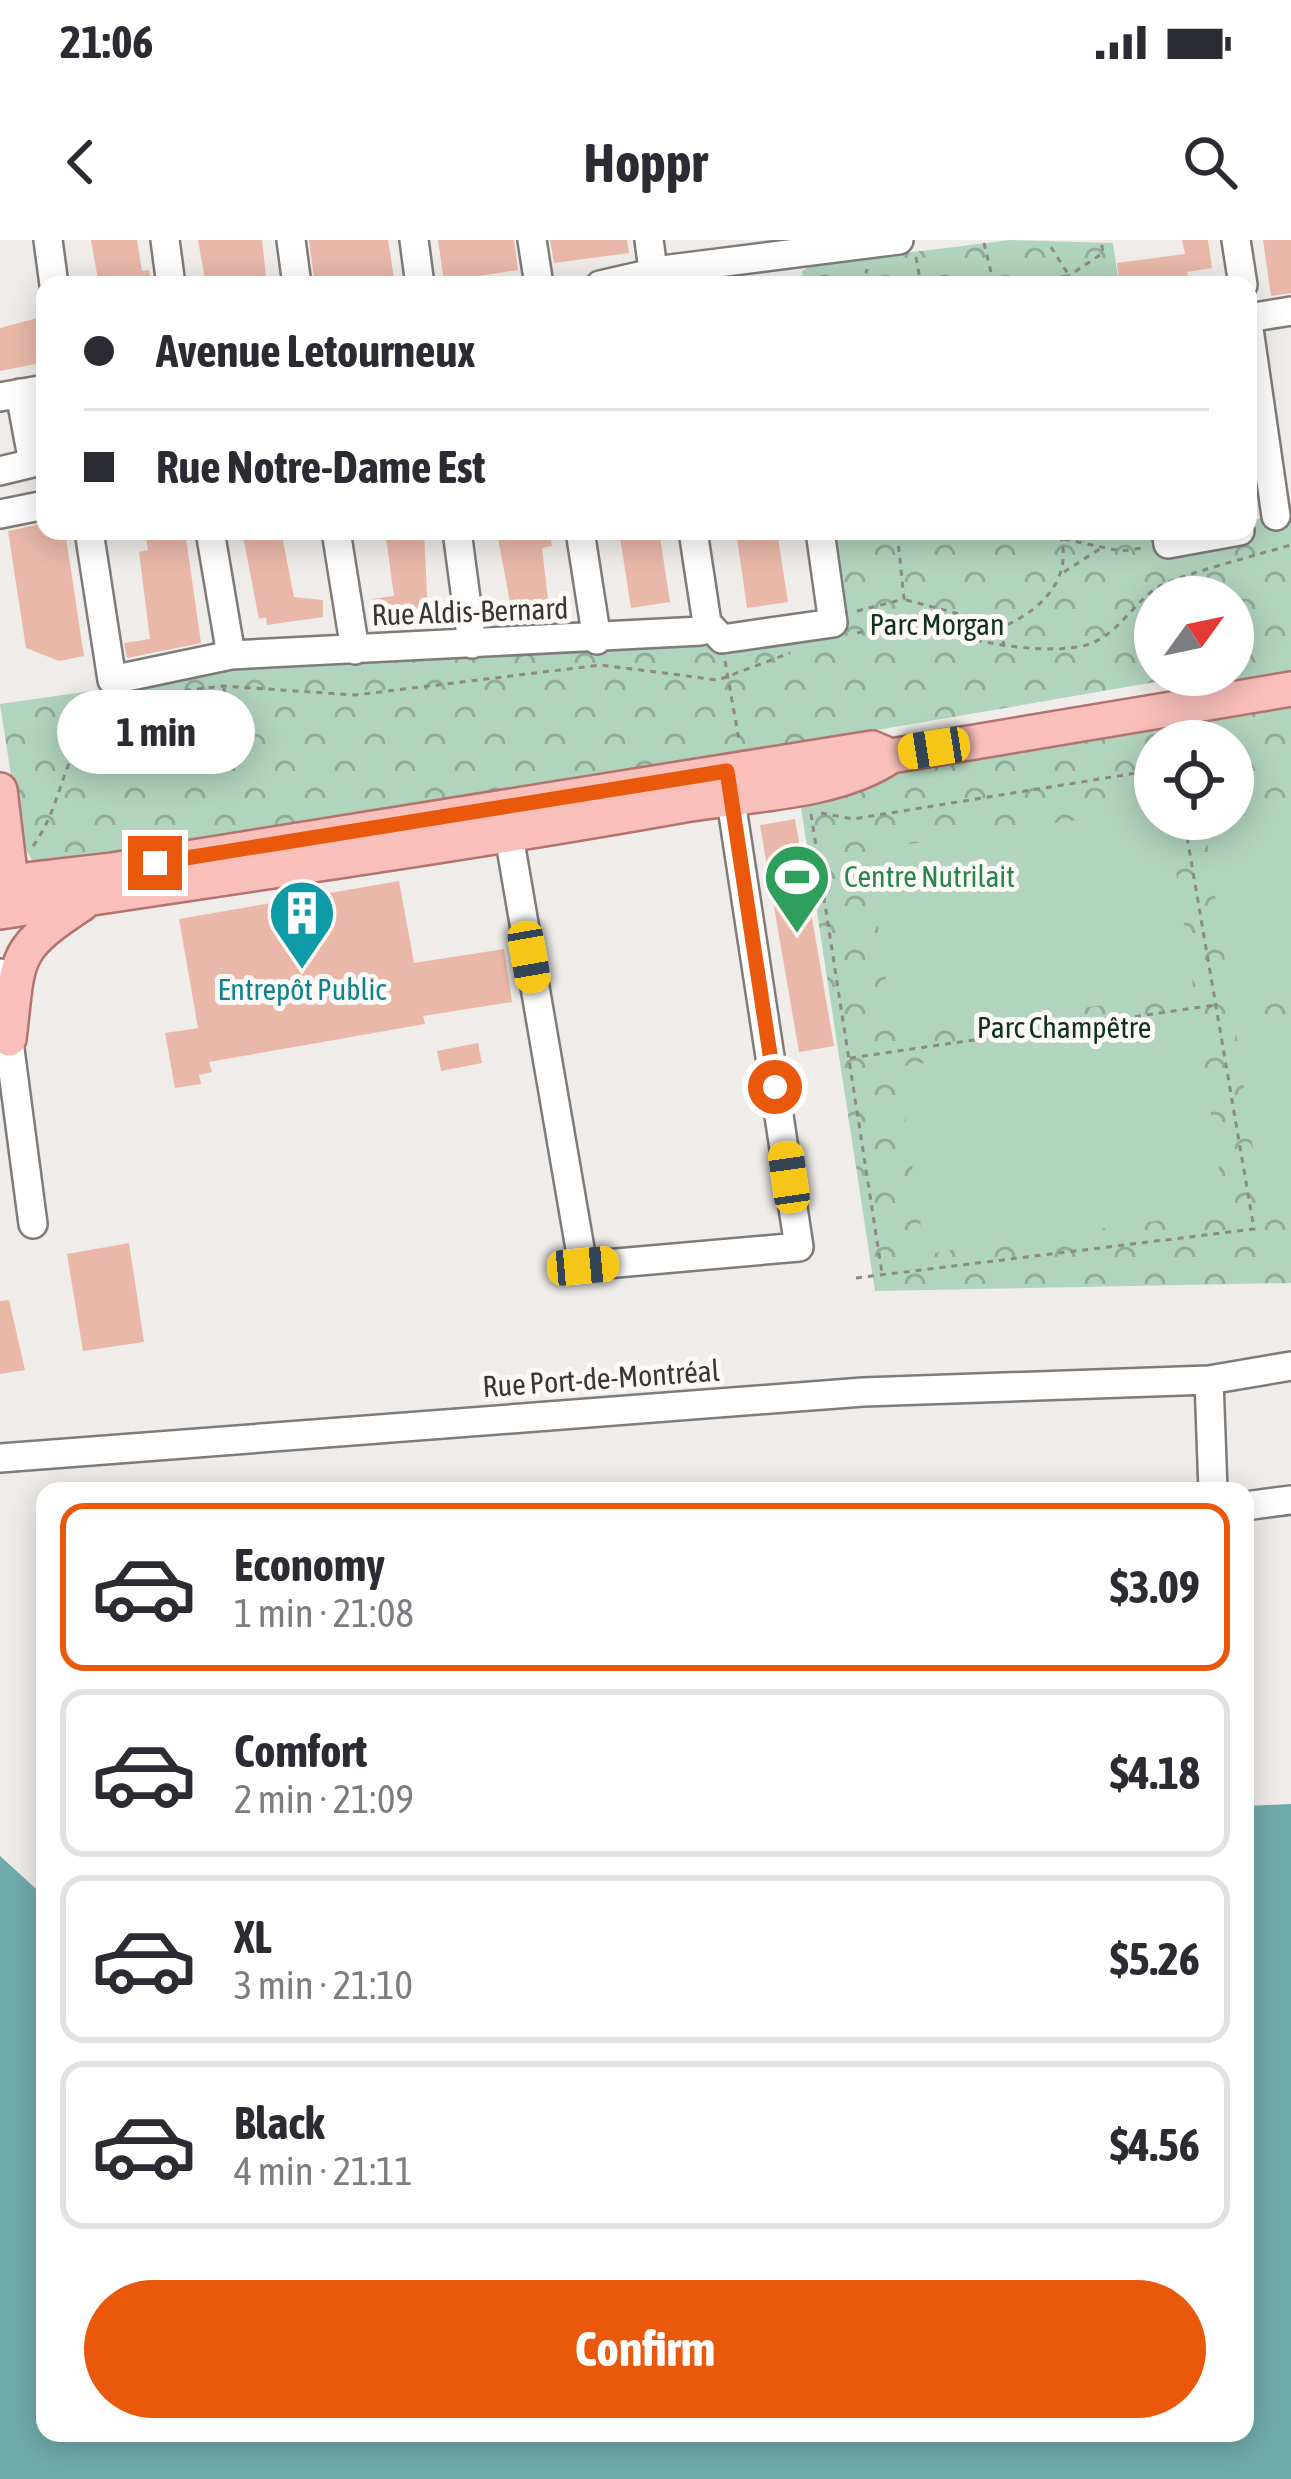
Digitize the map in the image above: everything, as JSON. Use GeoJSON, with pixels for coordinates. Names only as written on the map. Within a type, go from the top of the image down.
{"type":"FeatureCollection","features":[{"type":"Feature","properties":{"kind":"main road"},"geometry":{"type":"LineString","coordinates":[[7,886],[872,748],[891,755],[1291,689]]}},
{"type":"Feature","properties":{"kind":"main road"},"geometry":{"type":"LineString","coordinates":[[7,886],[91,898],[509,836],[732,772]]}},
{"type":"Feature","properties":{"kind":"main road"},"geometry":{"type":"LineString","coordinates":[[0,790],[7,886]]}},
{"type":"Feature","properties":{"kind":"main road"},"geometry":{"type":"LineString","coordinates":[[9,1039],[20,957],[26,944],[91,898]]}},
{"type":"Feature","properties":{"kind":"street"},"geometry":{"type":"LineString","coordinates":[[48,240],[53,276]]}},
{"type":"Feature","properties":{"kind":"street"},"geometry":{"type":"LineString","coordinates":[[165,240],[170,276]]}},
{"type":"Feature","properties":{"kind":"street"},"geometry":{"type":"LineString","coordinates":[[291,240],[296,276]]}},
{"type":"Feature","properties":{"kind":"street"},"geometry":{"type":"LineString","coordinates":[[413,240],[419,276]]}},
{"type":"Feature","properties":{"kind":"street"},"geometry":{"type":"LineString","coordinates":[[532,240],[537,276]]}},
{"type":"Feature","properties":{"kind":"street"},"geometry":{"type":"LineString","coordinates":[[649,240],[654,276]]}},
{"type":"Feature","properties":{"kind":"street"},"geometry":{"type":"LineString","coordinates":[[1236,240],[1242,276]]}},
{"type":"Feature","properties":{"kind":"street"},"geometry":{"type":"LineString","coordinates":[[690,276],[907,245]]}},
{"type":"Feature","properties":{"kind":"street"},"geometry":{"type":"LineString","coordinates":[[1257,318],[1291,311]]}},
{"type":"Feature","properties":{"kind":"street"},"geometry":{"type":"LineString","coordinates":[[1257,370],[1283,515]]}},
{"type":"Feature","properties":{"kind":"street"},"geometry":{"type":"LineString","coordinates":[[0,470],[34,464],[19,436],[22,393]]}},
{"type":"Feature","properties":{"kind":"street"},"geometry":{"type":"LineString","coordinates":[[0,452],[19,436]]}},
{"type":"Feature","properties":{"kind":"street"},"geometry":{"type":"LineString","coordinates":[[0,514],[36,507]]}},
{"type":"Feature","properties":{"kind":"street","name":"Rue Aldis-Bernard"},"geometry":{"type":"LineString","coordinates":[[90,540],[112,680],[231,655],[714,635]]}},
{"type":"Feature","properties":{"kind":"street"},"geometry":{"type":"LineString","coordinates":[[212,540],[231,655]]}},
{"type":"Feature","properties":{"kind":"street"},"geometry":{"type":"LineString","coordinates":[[337,540],[355,650]]}},
{"type":"Feature","properties":{"kind":"street"},"geometry":{"type":"LineString","coordinates":[[458,540],[472,644]]}},
{"type":"Feature","properties":{"kind":"street"},"geometry":{"type":"LineString","coordinates":[[581,540],[597,640]]}},
{"type":"Feature","properties":{"kind":"street"},"geometry":{"type":"LineString","coordinates":[[695,540],[714,635],[722,639],[837,618],[821,540]]}},
{"type":"Feature","properties":{"kind":"street"},"geometry":{"type":"LineString","coordinates":[[509,836],[583,1266],[799,1247],[732,772]]}},
{"type":"Feature","properties":{"kind":"street"},"geometry":{"type":"LineString","coordinates":[[0,973],[33,1224]]}},
{"type":"Feature","properties":{"kind":"street","name":"Rue Port-de-Montréal"},"geometry":{"type":"LineString","coordinates":[[0,1458],[863,1392],[1209,1380],[1291,1366]]}},
{"type":"Feature","properties":{"kind":"street"},"geometry":{"type":"LineString","coordinates":[[1209,1380],[1213,1482]]}},
{"type":"Feature","properties":{"kind":"street"},"geometry":{"type":"LineString","coordinates":[[1254,1505],[1291,1500]]}},
{"type":"Feature","properties":{"kind":"path"},"geometry":{"type":"LineString","coordinates":[[1051,248],[1069,276],[1103,254],[1101,241]]}},
{"type":"Feature","properties":{"kind":"path"},"geometry":{"type":"LineString","coordinates":[[985,243],[992,276]]}},
{"type":"Feature","properties":{"kind":"path"},"geometry":{"type":"LineString","coordinates":[[907,245],[918,276]]}},
{"type":"Feature","properties":{"kind":"path"},"geometry":{"type":"LineString","coordinates":[[865,276],[867,269]]}},
{"type":"Feature","properties":{"kind":"path"},"geometry":{"type":"LineString","coordinates":[[899,540],[904,599]]}},
{"type":"Feature","properties":{"kind":"path"},"geometry":{"type":"LineString","coordinates":[[1062,540],[1062,573]]}},
{"type":"Feature","properties":{"kind":"path"},"geometry":{"type":"LineString","coordinates":[[1067,540],[1120,551],[1156,540]]}},
{"type":"Feature","properties":{"kind":"path"},"geometry":{"type":"LineString","coordinates":[[837,618],[904,599],[1005,626],[1044,601],[1062,573],[1104,547]]}},
{"type":"Feature","properties":{"kind":"path"},"geometry":{"type":"LineString","coordinates":[[1003,649],[1005,626]]}},
{"type":"Feature","properties":{"kind":"path"},"geometry":{"type":"LineString","coordinates":[[714,635],[731,679],[732,772]]}},
{"type":"Feature","properties":{"kind":"path"},"geometry":{"type":"LineString","coordinates":[[168,693],[224,686],[228,746]]}},
{"type":"Feature","properties":{"kind":"path"},"geometry":{"type":"LineString","coordinates":[[7,886],[57,808],[73,745],[89,725],[131,701]]}},
{"type":"Feature","properties":{"kind":"path"},"geometry":{"type":"LineString","coordinates":[[882,1275],[809,805],[826,817],[853,819],[1134,773]]}},
{"type":"Feature","properties":{"kind":"path"},"geometry":{"type":"LineString","coordinates":[[856,1278],[1254,1229],[1188,840]]}},
{"type":"Feature","properties":{"kind":"path"},"geometry":{"type":"LineString","coordinates":[[849,1058],[1215,1005]]}},
{"type":"Feature","properties":{"kind":"green space"},"geometry":{"type":"Polygon","coordinates":[[[1011,240],[1113,243],[1118,276],[803,276],[802,271],[815,264],[1011,240]]]}},
{"type":"Feature","properties":{"kind":"green space","name":"Parc Morgan"},"geometry":{"type":"Polygon","coordinates":[[[1291,515],[1291,689],[1254,695],[1254,576],[1134,576],[1134,686],[469,800],[50,863],[32,860],[21,840],[0,704],[244,669],[830,632],[829,540],[1257,540],[1257,519],[1291,515]]]}},
{"type":"Feature","properties":{"kind":"green space","name":"Parc Champêtre"},"geometry":{"type":"Polygon","coordinates":[[[1291,695],[1291,1283],[875,1291],[796,775],[1134,720],[1134,840],[1254,840],[1254,720],[1136,720],[1291,695]]]}},
{"type":"Feature","properties":{"kind":"green space"},"geometry":{"type":"Polygon","coordinates":[[[1182,696],[1249,696],[1184,707],[1182,696]]]}},
{"type":"Feature","properties":{"kind":"green space"},"geometry":{"type":"Polygon","coordinates":[[[1291,808],[1291,1001],[1232,1009],[1207,840],[1254,840],[1254,814],[1291,808]]]}},
{"type":"Feature","properties":{"kind":"green space"},"geometry":{"type":"Polygon","coordinates":[[[1134,812],[1134,840],[1171,840],[1194,992],[894,1035],[867,850],[1134,812]]]}},
{"type":"Feature","properties":{"kind":"green space"},"geometry":{"type":"Polygon","coordinates":[[[1291,1015],[1291,1206],[1262,1210],[1235,1024],[1291,1015]]]}},
{"type":"Feature","properties":{"kind":"green space"},"geometry":{"type":"Polygon","coordinates":[[[1198,1024],[1225,1211],[925,1254],[898,1067],[1198,1024]]]}},
{"type":"Feature","properties":{"kind":"water"},"geometry":{"type":"Polygon","coordinates":[[[1291,1804],[1291,2479],[0,2479],[0,1856],[36,1889],[36,2442],[1254,2442],[1254,1806],[1291,1804]]]}},
{"type":"Feature","properties":{"kind":"building"},"geometry":{"type":"Polygon","coordinates":[[[91,240],[137,240],[142,271],[149,270],[150,276],[97,276],[91,240]]]}},
{"type":"Feature","properties":{"kind":"building"},"geometry":{"type":"Polygon","coordinates":[[[198,240],[262,240],[266,276],[204,276],[198,240]]]}},
{"type":"Feature","properties":{"kind":"building"},"geometry":{"type":"Polygon","coordinates":[[[309,240],[388,240],[394,276],[314,276],[309,240]]]}},
{"type":"Feature","properties":{"kind":"building"},"geometry":{"type":"Polygon","coordinates":[[[438,240],[514,240],[518,270],[443,276],[438,240]]]}},
{"type":"Feature","properties":{"kind":"building"},"geometry":{"type":"Polygon","coordinates":[[[550,240],[627,240],[629,253],[554,263],[550,240]]]}},
{"type":"Feature","properties":{"kind":"building"},"geometry":{"type":"Polygon","coordinates":[[[1182,240],[1208,240],[1212,268],[1187,272],[1188,276],[1119,276],[1117,263],[1185,254],[1182,240]]]}},
{"type":"Feature","properties":{"kind":"building"},"geometry":{"type":"Polygon","coordinates":[[[1263,240],[1291,240],[1291,293],[1271,296],[1263,240]]]}},
{"type":"Feature","properties":{"kind":"building"},"geometry":{"type":"Polygon","coordinates":[[[36,318],[36,364],[0,371],[0,328],[36,318]]]}},
{"type":"Feature","properties":{"kind":"building"},"geometry":{"type":"Polygon","coordinates":[[[36,525],[36,540],[66,540],[84,656],[59,661],[26,648],[8,531],[36,525]]]}},
{"type":"Feature","properties":{"kind":"building"},"geometry":{"type":"Polygon","coordinates":[[[146,540],[186,540],[201,643],[127,658],[124,643],[150,639],[139,552],[148,550],[146,540]]]}},
{"type":"Feature","properties":{"kind":"building"},"geometry":{"type":"Polygon","coordinates":[[[244,540],[283,540],[294,597],[323,600],[323,617],[267,625],[266,617],[259,619],[244,540]]]}},
{"type":"Feature","properties":{"kind":"building"},"geometry":{"type":"Polygon","coordinates":[[[386,540],[424,540],[428,616],[372,617],[372,599],[394,596],[386,540]]]}},
{"type":"Feature","properties":{"kind":"building"},"geometry":{"type":"Polygon","coordinates":[[[498,540],[551,540],[552,546],[542,548],[549,608],[512,613],[498,540]]]}},
{"type":"Feature","properties":{"kind":"building"},"geometry":{"type":"Polygon","coordinates":[[[620,540],[660,540],[670,602],[631,608],[620,540]]]}},
{"type":"Feature","properties":{"kind":"building"},"geometry":{"type":"Polygon","coordinates":[[[737,540],[778,540],[788,602],[747,608],[737,540]]]}},
{"type":"Feature","properties":{"kind":"building","name":"Centre Nutrilait"},"geometry":{"type":"Polygon","coordinates":[[[795,819],[834,1046],[799,1052],[760,825],[795,819]]]}},
{"type":"Feature","properties":{"kind":"building","name":"Entrepôt Public"},"geometry":{"type":"Polygon","coordinates":[[[399,881],[414,963],[504,949],[512,1002],[423,1016],[425,1024],[209,1062],[212,1072],[199,1075],[201,1084],[175,1088],[165,1033],[198,1028],[179,919],[399,881]]]}},
{"type":"Feature","properties":{"kind":"building"},"geometry":{"type":"Polygon","coordinates":[[[478,1043],[482,1063],[441,1071],[437,1051],[478,1043]]]}},
{"type":"Feature","properties":{"kind":"building"},"geometry":{"type":"Polygon","coordinates":[[[129,1243],[144,1342],[83,1351],[67,1254],[129,1243]]]}},
{"type":"Feature","properties":{"kind":"building"},"geometry":{"type":"Polygon","coordinates":[[[9,1300],[25,1370],[0,1374],[0,1301],[9,1300]]]}},
{"type":"Feature","properties":{"kind":"place","name":"Centre Nutrilait"},"geometry":{"type":"Point","coordinates":[797,936]}},
{"type":"Feature","properties":{"kind":"place","name":"Entrepôt Public"},"geometry":{"type":"Point","coordinates":[302,972]}},
{"type":"Feature","properties":{"kind":"route"},"geometry":{"type":"LineString","coordinates":[[155,863],[727,771],[775,1087]]}}]}
